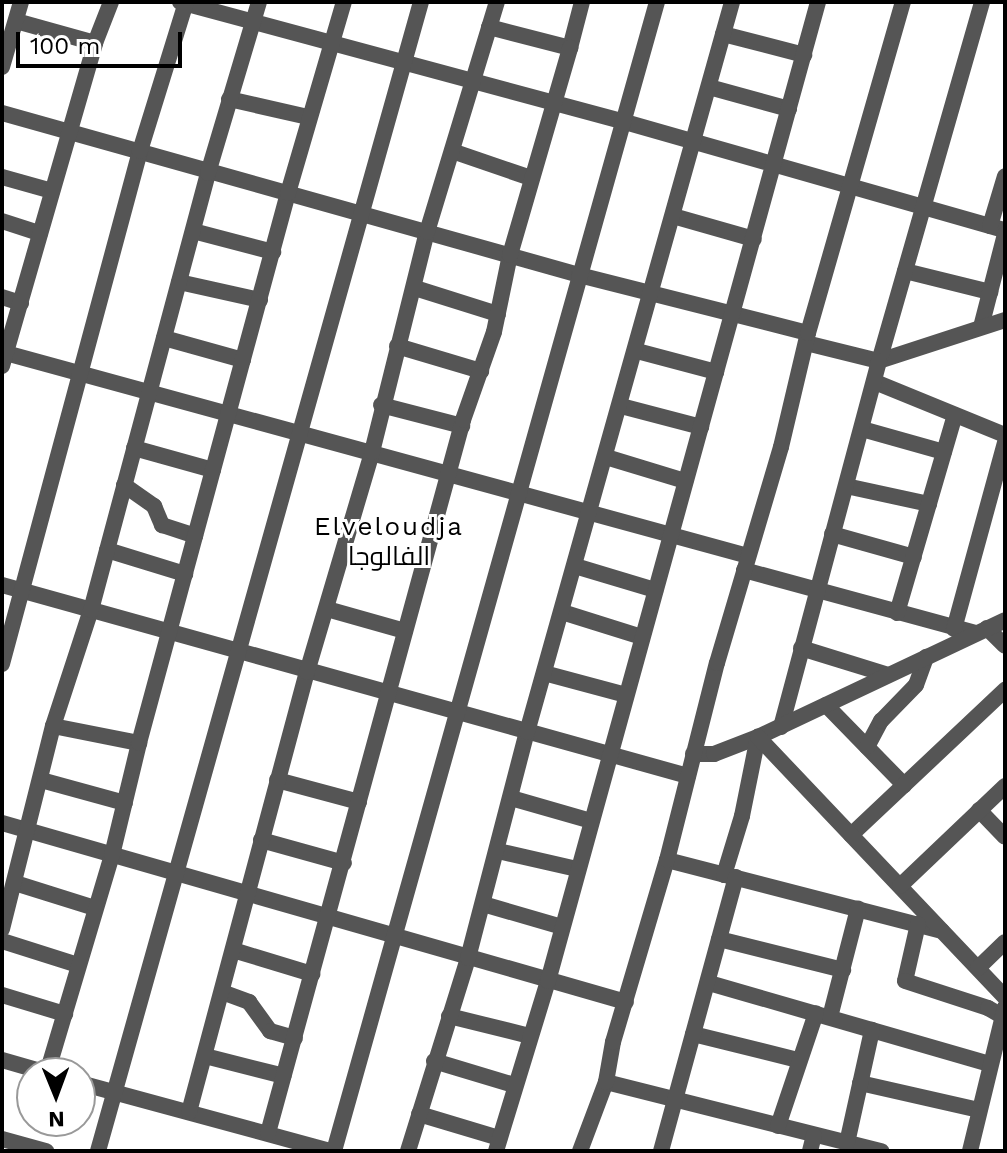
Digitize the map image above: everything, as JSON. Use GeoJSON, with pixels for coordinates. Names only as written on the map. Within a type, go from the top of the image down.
{"type":"FeatureCollection","features":[{"type":"Feature","properties":{"kind":"street"},"geometry":{"type":"LineString","coordinates":[[2,67],[21,2]]}},
{"type":"Feature","properties":{"kind":"street"},"geometry":{"type":"LineString","coordinates":[[111,2],[95,43],[3,357],[150,391],[670,535],[817,590],[954,629],[981,631],[1005,646]]}},
{"type":"Feature","properties":{"kind":"street"},"geometry":{"type":"LineString","coordinates":[[2,929],[53,726],[91,610],[208,173],[259,2]]}},
{"type":"Feature","properties":{"kind":"street"},"geometry":{"type":"LineString","coordinates":[[52,1057],[112,855],[139,743],[308,117],[344,2]]}},
{"type":"Feature","properties":{"kind":"street"},"geometry":{"type":"LineString","coordinates":[[98,1151],[421,2]]}},
{"type":"Feature","properties":{"kind":"street"},"geometry":{"type":"LineString","coordinates":[[189,1112],[277,780],[372,452],[381,405],[415,288],[427,232],[497,2]]}},
{"type":"Feature","properties":{"kind":"street"},"geometry":{"type":"LineString","coordinates":[[268,1133],[462,426],[498,314],[510,255],[582,2]]}},
{"type":"Feature","properties":{"kind":"street"},"geometry":{"type":"LineString","coordinates":[[96,1088],[332,1151],[396,936],[657,2]]}},
{"type":"Feature","properties":{"kind":"street"},"geometry":{"type":"LineString","coordinates":[[408,1151],[468,958],[527,732],[637,351],[732,2]]}},
{"type":"Feature","properties":{"kind":"street"},"geometry":{"type":"LineString","coordinates":[[580,1151],[606,1082],[693,754],[781,447],[807,338],[903,2]]}},
{"type":"Feature","properties":{"kind":"street"},"geometry":{"type":"LineString","coordinates":[[781,727],[880,360],[982,2]]}},
{"type":"Feature","properties":{"kind":"street"},"geometry":{"type":"LineString","coordinates":[[2,664],[140,151],[184,3],[925,205],[1000,230]]}},
{"type":"Feature","properties":{"kind":"street"},"geometry":{"type":"LineString","coordinates":[[419,1114],[497,1144],[548,981],[754,239],[804,55],[812,4]]}},
{"type":"Feature","properties":{"kind":"street"},"geometry":{"type":"LineString","coordinates":[[16,21],[95,43]]}},
{"type":"Feature","properties":{"kind":"street"},"geometry":{"type":"LineString","coordinates":[[489,27],[570,48]]}},
{"type":"Feature","properties":{"kind":"street"},"geometry":{"type":"LineString","coordinates":[[723,34],[804,55]]}},
{"type":"Feature","properties":{"kind":"street"},"geometry":{"type":"LineString","coordinates":[[709,87],[789,109]]}},
{"type":"Feature","properties":{"kind":"street"},"geometry":{"type":"LineString","coordinates":[[229,99],[308,117]]}},
{"type":"Feature","properties":{"kind":"street"},"geometry":{"type":"LineString","coordinates":[[2,113],[208,173],[733,314],[880,360],[1005,320]]}},
{"type":"Feature","properties":{"kind":"street"},"geometry":{"type":"LineString","coordinates":[[452,151],[531,178]]}},
{"type":"Feature","properties":{"kind":"street"},"geometry":{"type":"LineString","coordinates":[[981,327],[1000,230],[1005,176]]}},
{"type":"Feature","properties":{"kind":"street"},"geometry":{"type":"LineString","coordinates":[[2,177],[52,191]]}},
{"type":"Feature","properties":{"kind":"street"},"geometry":{"type":"LineString","coordinates":[[673,216],[754,239]]}},
{"type":"Feature","properties":{"kind":"street"},"geometry":{"type":"LineString","coordinates":[[2,221],[40,233]]}},
{"type":"Feature","properties":{"kind":"street"},"geometry":{"type":"LineString","coordinates":[[193,231],[273,252]]}},
{"type":"Feature","properties":{"kind":"street"},"geometry":{"type":"LineString","coordinates":[[905,271],[990,292]]}},
{"type":"Feature","properties":{"kind":"street"},"geometry":{"type":"LineString","coordinates":[[179,282],[260,300]]}},
{"type":"Feature","properties":{"kind":"street"},"geometry":{"type":"LineString","coordinates":[[415,288],[498,314]]}},
{"type":"Feature","properties":{"kind":"street"},"geometry":{"type":"LineString","coordinates":[[2,297],[21,303]]}},
{"type":"Feature","properties":{"kind":"street"},"geometry":{"type":"LineString","coordinates":[[164,338],[243,360]]}},
{"type":"Feature","properties":{"kind":"street"},"geometry":{"type":"LineString","coordinates":[[397,346],[481,371]]}},
{"type":"Feature","properties":{"kind":"street"},"geometry":{"type":"LineString","coordinates":[[637,351],[716,372]]}},
{"type":"Feature","properties":{"kind":"street"},"geometry":{"type":"LineString","coordinates":[[875,382],[1005,435]]}},
{"type":"Feature","properties":{"kind":"street"},"geometry":{"type":"LineString","coordinates":[[381,405],[462,426]]}},
{"type":"Feature","properties":{"kind":"street"},"geometry":{"type":"LineString","coordinates":[[621,406],[701,427]]}},
{"type":"Feature","properties":{"kind":"street"},"geometry":{"type":"LineString","coordinates":[[897,613],[955,415]]}},
{"type":"Feature","properties":{"kind":"street"},"geometry":{"type":"LineString","coordinates":[[862,429],[944,452]]}},
{"type":"Feature","properties":{"kind":"street"},"geometry":{"type":"LineString","coordinates":[[954,629],[1005,442]]}},
{"type":"Feature","properties":{"kind":"street"},"geometry":{"type":"LineString","coordinates":[[134,448],[213,470]]}},
{"type":"Feature","properties":{"kind":"street"},"geometry":{"type":"LineString","coordinates":[[606,457],[685,481]]}},
{"type":"Feature","properties":{"kind":"street"},"geometry":{"type":"LineString","coordinates":[[124,485],[154,506],[162,525],[195,536]]}},
{"type":"Feature","properties":{"kind":"street"},"geometry":{"type":"LineString","coordinates":[[846,486],[929,504]]}},
{"type":"Feature","properties":{"kind":"street"},"geometry":{"type":"LineString","coordinates":[[832,534],[914,557]]}},
{"type":"Feature","properties":{"kind":"street"},"geometry":{"type":"LineString","coordinates":[[107,550],[185,574]]}},
{"type":"Feature","properties":{"kind":"street"},"geometry":{"type":"LineString","coordinates":[[575,566],[655,590]]}},
{"type":"Feature","properties":{"kind":"street"},"geometry":{"type":"LineString","coordinates":[[2,585],[387,695],[688,776]]}},
{"type":"Feature","properties":{"kind":"street"},"geometry":{"type":"LineString","coordinates":[[327,609],[405,631]]}},
{"type":"Feature","properties":{"kind":"street"},"geometry":{"type":"LineString","coordinates":[[562,612],[642,637]]}},
{"type":"Feature","properties":{"kind":"street"},"geometry":{"type":"LineString","coordinates":[[693,754],[714,754],[758,737],[1005,620]]}},
{"type":"Feature","properties":{"kind":"street"},"geometry":{"type":"LineString","coordinates":[[801,648],[888,675]]}},
{"type":"Feature","properties":{"kind":"street"},"geometry":{"type":"LineString","coordinates":[[867,747],[881,721],[916,685],[926,657]]}},
{"type":"Feature","properties":{"kind":"street"},"geometry":{"type":"LineString","coordinates":[[544,673],[626,695]]}},
{"type":"Feature","properties":{"kind":"street"},"geometry":{"type":"LineString","coordinates":[[851,835],[1005,690]]}},
{"type":"Feature","properties":{"kind":"street"},"geometry":{"type":"LineString","coordinates":[[826,705],[904,785]]}},
{"type":"Feature","properties":{"kind":"street"},"geometry":{"type":"LineString","coordinates":[[53,726],[139,743]]}},
{"type":"Feature","properties":{"kind":"street"},"geometry":{"type":"LineString","coordinates":[[758,737],[1005,997]]}},
{"type":"Feature","properties":{"kind":"street"},"geometry":{"type":"LineString","coordinates":[[661,1151],[709,983],[758,737]]}},
{"type":"Feature","properties":{"kind":"street"},"geometry":{"type":"LineString","coordinates":[[41,780],[125,803]]}},
{"type":"Feature","properties":{"kind":"street"},"geometry":{"type":"LineString","coordinates":[[277,780],[359,802]]}},
{"type":"Feature","properties":{"kind":"street"},"geometry":{"type":"LineString","coordinates":[[900,886],[1005,786]]}},
{"type":"Feature","properties":{"kind":"street"},"geometry":{"type":"LineString","coordinates":[[511,798],[591,821]]}},
{"type":"Feature","properties":{"kind":"street"},"geometry":{"type":"LineString","coordinates":[[979,810],[1005,837]]}},
{"type":"Feature","properties":{"kind":"street"},"geometry":{"type":"LineString","coordinates":[[2,823],[626,1002]]}},
{"type":"Feature","properties":{"kind":"street"},"geometry":{"type":"LineString","coordinates":[[261,840],[344,863]]}},
{"type":"Feature","properties":{"kind":"street"},"geometry":{"type":"LineString","coordinates":[[498,851],[577,869]]}},
{"type":"Feature","properties":{"kind":"street"},"geometry":{"type":"LineString","coordinates":[[667,860],[944,931]]}},
{"type":"Feature","properties":{"kind":"street"},"geometry":{"type":"LineString","coordinates":[[15,883],[95,908]]}},
{"type":"Feature","properties":{"kind":"street"},"geometry":{"type":"LineString","coordinates":[[483,904],[562,927]]}},
{"type":"Feature","properties":{"kind":"street"},"geometry":{"type":"LineString","coordinates":[[778,1126],[798,1060],[843,970],[858,909]]}},
{"type":"Feature","properties":{"kind":"street"},"geometry":{"type":"LineString","coordinates":[[918,924],[905,981],[1004,1011],[970,1151]]}},
{"type":"Feature","properties":{"kind":"street"},"geometry":{"type":"LineString","coordinates":[[719,939],[843,970]]}},
{"type":"Feature","properties":{"kind":"street"},"geometry":{"type":"LineString","coordinates":[[2,941],[78,965]]}},
{"type":"Feature","properties":{"kind":"street"},"geometry":{"type":"LineString","coordinates":[[978,968],[1005,942]]}},
{"type":"Feature","properties":{"kind":"street"},"geometry":{"type":"LineString","coordinates":[[233,950],[312,974]]}},
{"type":"Feature","properties":{"kind":"street"},"geometry":{"type":"LineString","coordinates":[[709,983],[990,1064]]}},
{"type":"Feature","properties":{"kind":"street"},"geometry":{"type":"LineString","coordinates":[[222,992],[249,1002],[270,1031],[295,1038]]}},
{"type":"Feature","properties":{"kind":"street"},"geometry":{"type":"LineString","coordinates":[[2,995],[65,1014]]}},
{"type":"Feature","properties":{"kind":"street"},"geometry":{"type":"LineString","coordinates":[[449,1016],[530,1036]]}},
{"type":"Feature","properties":{"kind":"street"},"geometry":{"type":"LineString","coordinates":[[847,1143],[872,1030]]}},
{"type":"Feature","properties":{"kind":"street"},"geometry":{"type":"LineString","coordinates":[[693,1034],[798,1060]]}},
{"type":"Feature","properties":{"kind":"street"},"geometry":{"type":"LineString","coordinates":[[205,1056],[284,1076]]}},
{"type":"Feature","properties":{"kind":"street"},"geometry":{"type":"LineString","coordinates":[[434,1061],[514,1085]]}},
{"type":"Feature","properties":{"kind":"street"},"geometry":{"type":"LineString","coordinates":[[606,1082],[778,1126],[812,1143],[847,1143],[871,1150]]}},
{"type":"Feature","properties":{"kind":"street"},"geometry":{"type":"LineString","coordinates":[[860,1083],[979,1110]]}},
{"type":"Feature","properties":{"kind":"street"},"geometry":{"type":"LineString","coordinates":[[2,1139],[44,1151]]}},
{"type":"Feature","properties":{"kind":"district","name":"Elveloudja الفالوجا"},"geometry":{"type":"Point","coordinates":[389,542]}}]}
